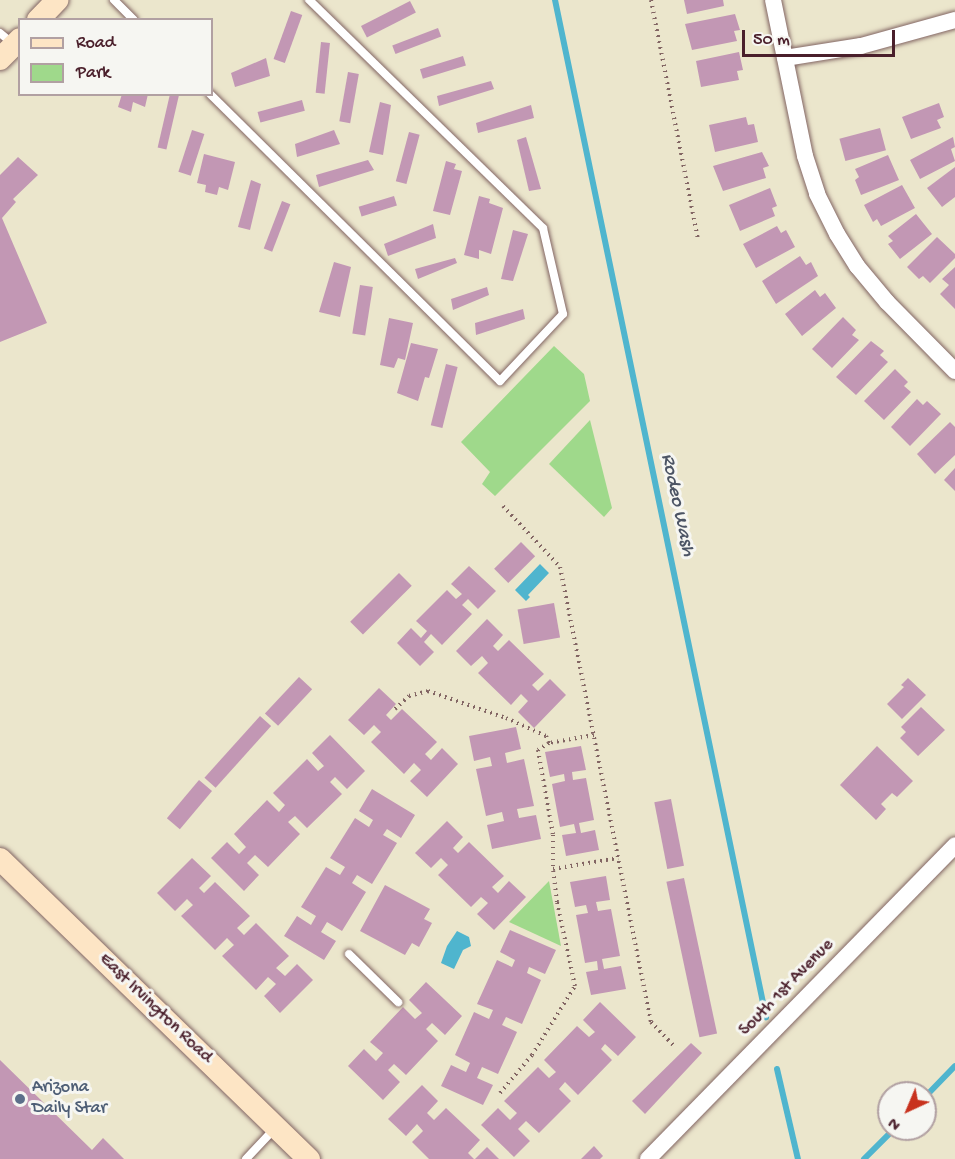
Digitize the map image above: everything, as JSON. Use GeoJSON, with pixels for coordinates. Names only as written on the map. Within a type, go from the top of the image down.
{"type":"FeatureCollection","features":[{"type":"Feature","properties":{"kind":"main road"},"geometry":{"type":"LineString","coordinates":[[40,18],[57,0]]}},
{"type":"Feature","properties":{"kind":"main road","name":"East Irvington Road"},"geometry":{"type":"LineString","coordinates":[[0,859],[309,1159]]}},
{"type":"Feature","properties":{"kind":"street"},"geometry":{"type":"LineString","coordinates":[[772,0],[805,156],[817,194],[837,234],[857,266],[887,302],[955,370]]}},
{"type":"Feature","properties":{"kind":"street"},"geometry":{"type":"LineString","coordinates":[[784,58],[861,46],[955,20]]}},
{"type":"Feature","properties":{"kind":"street","name":"South 1st Avenue"},"geometry":{"type":"LineString","coordinates":[[648,1159],[955,845]]}},
{"type":"Feature","properties":{"kind":"lane"},"geometry":{"type":"LineString","coordinates":[[114,0],[132,18]]}},
{"type":"Feature","properties":{"kind":"lane"},"geometry":{"type":"LineString","coordinates":[[212,96],[500,381],[563,314],[543,228],[309,0]]}},
{"type":"Feature","properties":{"kind":"lane"},"geometry":{"type":"LineString","coordinates":[[350,954],[398,1002]]}},
{"type":"Feature","properties":{"kind":"lane"},"geometry":{"type":"LineString","coordinates":[[246,1159],[276,1127]]}},
{"type":"Feature","properties":{"kind":"path"},"geometry":{"type":"LineString","coordinates":[[651,0],[698,240]]}},
{"type":"Feature","properties":{"kind":"path"},"geometry":{"type":"LineString","coordinates":[[503,506],[560,567],[651,1022],[673,1045]]}},
{"type":"Feature","properties":{"kind":"path"},"geometry":{"type":"LineString","coordinates":[[395,709],[409,696],[428,691],[506,718],[546,736],[549,743]]}},
{"type":"Feature","properties":{"kind":"path"},"geometry":{"type":"LineString","coordinates":[[500,1093],[532,1055],[575,986],[557,902],[553,869],[553,835],[538,750],[549,743],[594,735]]}},
{"type":"Feature","properties":{"kind":"path"},"geometry":{"type":"LineString","coordinates":[[553,869],[618,858]]}},
{"type":"Feature","properties":{"kind":"green space"},"geometry":{"type":"Polygon","coordinates":[[[554,346],[584,374],[590,401],[495,496],[482,484],[490,472],[461,442],[554,346]]]}},
{"type":"Feature","properties":{"kind":"green space"},"geometry":{"type":"Polygon","coordinates":[[[590,420],[612,508],[604,517],[549,464],[590,420]]]}},
{"type":"Feature","properties":{"kind":"green space"},"geometry":{"type":"Polygon","coordinates":[[[549,881],[561,946],[509,922],[549,881]]]}},
{"type":"Feature","properties":{"kind":"water"},"geometry":{"type":"Polygon","coordinates":[[[540,564],[549,573],[528,595],[530,597],[526,601],[515,590],[540,564]]]}},
{"type":"Feature","properties":{"kind":"water"},"geometry":{"type":"Polygon","coordinates":[[[457,931],[469,937],[471,946],[463,950],[454,969],[441,963],[447,946],[457,931]]]}},
{"type":"Feature","properties":{"kind":"building"},"geometry":{"type":"Polygon","coordinates":[[[684,0],[723,0],[724,6],[687,14],[684,0]]]}},
{"type":"Feature","properties":{"kind":"building"},"geometry":{"type":"Polygon","coordinates":[[[410,1],[416,13],[367,38],[361,26],[410,1]]]}},
{"type":"Feature","properties":{"kind":"building"},"geometry":{"type":"Polygon","coordinates":[[[291,11],[302,15],[285,63],[274,59],[291,11]]]}},
{"type":"Feature","properties":{"kind":"building"},"geometry":{"type":"Polygon","coordinates":[[[735,14],[740,30],[734,31],[737,41],[692,50],[685,24],[735,14]]]}},
{"type":"Feature","properties":{"kind":"building"},"geometry":{"type":"Polygon","coordinates":[[[438,28],[441,36],[395,54],[392,46],[438,28]]]}},
{"type":"Feature","properties":{"kind":"building"},"geometry":{"type":"Polygon","coordinates":[[[321,42],[330,43],[325,94],[316,93],[321,42]]]}},
{"type":"Feature","properties":{"kind":"building"},"geometry":{"type":"Polygon","coordinates":[[[739,52],[743,70],[737,71],[739,80],[701,87],[696,61],[739,52]]]}},
{"type":"Feature","properties":{"kind":"building"},"geometry":{"type":"Polygon","coordinates":[[[463,56],[466,66],[423,79],[420,69],[463,56]]]}},
{"type":"Feature","properties":{"kind":"building"},"geometry":{"type":"Polygon","coordinates":[[[266,58],[270,76],[235,87],[231,73],[266,58]]]}},
{"type":"Feature","properties":{"kind":"building"},"geometry":{"type":"Polygon","coordinates":[[[348,72],[359,74],[350,123],[339,121],[348,72]]]}},
{"type":"Feature","properties":{"kind":"building"},"geometry":{"type":"Polygon","coordinates":[[[491,81],[494,89],[439,106],[437,96],[491,81]]]}},
{"type":"Feature","properties":{"kind":"building"},"geometry":{"type":"Polygon","coordinates":[[[121,96],[148,96],[145,107],[133,102],[131,112],[118,107],[121,96]]]}},
{"type":"Feature","properties":{"kind":"building"},"geometry":{"type":"Polygon","coordinates":[[[170,96],[179,96],[179,96],[166,150],[158,148],[170,96]]]}},
{"type":"Feature","properties":{"kind":"building"},"geometry":{"type":"Polygon","coordinates":[[[302,100],[305,111],[260,123],[258,112],[302,100]]]}},
{"type":"Feature","properties":{"kind":"building"},"geometry":{"type":"Polygon","coordinates":[[[380,102],[391,105],[383,155],[369,152],[380,102]]]}},
{"type":"Feature","properties":{"kind":"building"},"geometry":{"type":"Polygon","coordinates":[[[939,103],[944,117],[937,120],[941,128],[911,139],[902,117],[939,103]]]}},
{"type":"Feature","properties":{"kind":"building"},"geometry":{"type":"Polygon","coordinates":[[[531,105],[534,118],[478,133],[476,123],[531,105]]]}},
{"type":"Feature","properties":{"kind":"building"},"geometry":{"type":"Polygon","coordinates":[[[746,117],[748,125],[754,124],[758,142],[715,152],[709,125],[746,117]]]}},
{"type":"Feature","properties":{"kind":"building"},"geometry":{"type":"Polygon","coordinates":[[[880,128],[886,150],[845,161],[839,139],[880,128]]]}},
{"type":"Feature","properties":{"kind":"building"},"geometry":{"type":"Polygon","coordinates":[[[192,130],[204,134],[191,176],[178,172],[192,130]]]}},
{"type":"Feature","properties":{"kind":"building"},"geometry":{"type":"Polygon","coordinates":[[[334,130],[340,144],[297,157],[295,144],[334,130]]]}},
{"type":"Feature","properties":{"kind":"building"},"geometry":{"type":"Polygon","coordinates":[[[409,132],[420,135],[406,184],[396,181],[409,132]]]}},
{"type":"Feature","properties":{"kind":"building"},"geometry":{"type":"Polygon","coordinates":[[[526,137],[541,189],[529,191],[517,140],[526,137]]]}},
{"type":"Feature","properties":{"kind":"building"},"geometry":{"type":"Polygon","coordinates":[[[953,137],[955,147],[951,149],[955,161],[920,179],[910,160],[953,137]]]}},
{"type":"Feature","properties":{"kind":"building"},"geometry":{"type":"Polygon","coordinates":[[[762,152],[769,166],[763,168],[766,178],[723,191],[713,166],[762,152]]]}},
{"type":"Feature","properties":{"kind":"building"},"geometry":{"type":"Polygon","coordinates":[[[204,154],[235,162],[228,190],[219,187],[217,195],[205,192],[206,185],[197,183],[204,154]]]}},
{"type":"Feature","properties":{"kind":"building"},"geometry":{"type":"Polygon","coordinates":[[[888,155],[899,180],[861,195],[855,180],[859,177],[855,169],[888,155]]]}},
{"type":"Feature","properties":{"kind":"building"},"geometry":{"type":"Polygon","coordinates":[[[18,157],[38,175],[13,199],[16,202],[2,218],[47,323],[0,342],[0,175],[18,157]]]}},
{"type":"Feature","properties":{"kind":"building"},"geometry":{"type":"Polygon","coordinates":[[[368,160],[374,170],[319,187],[316,175],[368,160]]]}},
{"type":"Feature","properties":{"kind":"building"},"geometry":{"type":"Polygon","coordinates":[[[446,161],[456,164],[454,169],[462,171],[450,215],[433,211],[446,161]]]}},
{"type":"Feature","properties":{"kind":"building"},"geometry":{"type":"Polygon","coordinates":[[[955,167],[955,197],[942,207],[927,188],[955,167]]]}},
{"type":"Feature","properties":{"kind":"building"},"geometry":{"type":"Polygon","coordinates":[[[251,180],[261,184],[250,230],[238,227],[251,180]]]}},
{"type":"Feature","properties":{"kind":"building"},"geometry":{"type":"Polygon","coordinates":[[[902,185],[915,208],[881,226],[877,219],[873,222],[864,205],[902,185]]]}},
{"type":"Feature","properties":{"kind":"building"},"geometry":{"type":"Polygon","coordinates":[[[770,188],[777,206],[772,208],[775,216],[740,231],[729,205],[770,188]]]}},
{"type":"Feature","properties":{"kind":"building"},"geometry":{"type":"Polygon","coordinates":[[[394,196],[397,206],[362,216],[359,207],[394,196]]]}},
{"type":"Feature","properties":{"kind":"building"},"geometry":{"type":"Polygon","coordinates":[[[479,196],[490,199],[489,203],[503,208],[491,254],[479,250],[479,259],[464,255],[479,196]]]}},
{"type":"Feature","properties":{"kind":"building"},"geometry":{"type":"Polygon","coordinates":[[[282,201],[290,204],[272,252],[264,249],[282,201]]]}},
{"type":"Feature","properties":{"kind":"building"},"geometry":{"type":"Polygon","coordinates":[[[916,214],[932,234],[900,259],[888,244],[893,241],[888,236],[916,214]]]}},
{"type":"Feature","properties":{"kind":"building"},"geometry":{"type":"Polygon","coordinates":[[[433,224],[436,238],[388,256],[384,244],[433,224]]]}},
{"type":"Feature","properties":{"kind":"building"},"geometry":{"type":"Polygon","coordinates":[[[777,226],[781,233],[786,230],[795,247],[756,268],[743,244],[777,226]]]}},
{"type":"Feature","properties":{"kind":"building"},"geometry":{"type":"Polygon","coordinates":[[[513,230],[528,234],[513,281],[501,279],[513,230]]]}},
{"type":"Feature","properties":{"kind":"building"},"geometry":{"type":"Polygon","coordinates":[[[937,237],[955,254],[955,258],[930,283],[923,276],[919,279],[907,267],[937,237]]]}},
{"type":"Feature","properties":{"kind":"building"},"geometry":{"type":"Polygon","coordinates":[[[800,256],[806,265],[811,262],[818,276],[776,304],[762,281],[800,256]]]}},
{"type":"Feature","properties":{"kind":"building"},"geometry":{"type":"Polygon","coordinates":[[[455,258],[457,263],[418,279],[415,269],[455,258]]]}},
{"type":"Feature","properties":{"kind":"building"},"geometry":{"type":"Polygon","coordinates":[[[334,262],[351,267],[340,317],[319,312],[334,262]]]}},
{"type":"Feature","properties":{"kind":"building"},"geometry":{"type":"Polygon","coordinates":[[[955,267],[955,309],[940,294],[949,285],[942,279],[955,267]]]}},
{"type":"Feature","properties":{"kind":"building"},"geometry":{"type":"Polygon","coordinates":[[[360,285],[373,287],[365,335],[352,333],[360,285]]]}},
{"type":"Feature","properties":{"kind":"building"},"geometry":{"type":"Polygon","coordinates":[[[487,287],[489,295],[453,310],[451,299],[487,287]]]}},
{"type":"Feature","properties":{"kind":"building"},"geometry":{"type":"Polygon","coordinates":[[[815,290],[820,297],[825,293],[836,308],[802,336],[785,314],[815,290]]]}},
{"type":"Feature","properties":{"kind":"building"},"geometry":{"type":"Polygon","coordinates":[[[523,309],[525,319],[476,335],[475,323],[523,309]]]}},
{"type":"Feature","properties":{"kind":"building"},"geometry":{"type":"Polygon","coordinates":[[[843,317],[856,330],[852,335],[859,340],[832,368],[812,349],[843,317]]]}},
{"type":"Feature","properties":{"kind":"building"},"geometry":{"type":"Polygon","coordinates":[[[389,318],[413,323],[405,360],[398,358],[394,368],[380,365],[389,318]]]}},
{"type":"Feature","properties":{"kind":"building"},"geometry":{"type":"Polygon","coordinates":[[[871,341],[884,351],[880,355],[888,362],[856,395],[836,377],[871,341]]]}},
{"type":"Feature","properties":{"kind":"building"},"geometry":{"type":"Polygon","coordinates":[[[411,343],[438,349],[429,378],[425,377],[418,401],[397,393],[411,343]]]}},
{"type":"Feature","properties":{"kind":"building"},"geometry":{"type":"Polygon","coordinates":[[[446,364],[458,367],[442,428],[431,425],[446,364]]]}},
{"type":"Feature","properties":{"kind":"building"},"geometry":{"type":"Polygon","coordinates":[[[895,369],[908,382],[904,386],[911,392],[884,420],[864,401],[895,369]]]}},
{"type":"Feature","properties":{"kind":"building"},"geometry":{"type":"Polygon","coordinates":[[[917,399],[923,405],[927,401],[941,414],[910,446],[891,427],[917,399]]]}},
{"type":"Feature","properties":{"kind":"building"},"geometry":{"type":"Polygon","coordinates":[[[950,422],[955,427],[955,455],[935,474],[917,454],[950,422]]]}},
{"type":"Feature","properties":{"kind":"building"},"geometry":{"type":"Polygon","coordinates":[[[955,468],[955,491],[944,480],[955,468]]]}},
{"type":"Feature","properties":{"kind":"building"},"geometry":{"type":"Polygon","coordinates":[[[521,542],[535,556],[508,583],[494,569],[521,542]]]}},
{"type":"Feature","properties":{"kind":"building"},"geometry":{"type":"Polygon","coordinates":[[[469,566],[496,591],[478,609],[468,599],[462,605],[472,614],[442,645],[431,634],[424,642],[434,652],[420,666],[397,643],[411,628],[421,638],[427,631],[416,621],[447,590],[456,599],[462,594],[451,584],[469,566]]]}},
{"type":"Feature","properties":{"kind":"building"},"geometry":{"type":"Polygon","coordinates":[[[399,573],[412,586],[363,635],[350,622],[399,573]]]}},
{"type":"Feature","properties":{"kind":"building"},"geometry":{"type":"Polygon","coordinates":[[[554,603],[560,637],[524,644],[518,609],[554,603]]]}},
{"type":"Feature","properties":{"kind":"building"},"geometry":{"type":"Polygon","coordinates":[[[487,619],[503,635],[493,646],[498,651],[509,640],[544,674],[532,685],[538,691],[550,679],[566,695],[534,728],[518,712],[528,701],[521,694],[511,705],[478,673],[488,663],[482,656],[471,666],[456,651],[487,619]]]}},
{"type":"Feature","properties":{"kind":"building"},"geometry":{"type":"Polygon","coordinates":[[[299,677],[312,689],[278,726],[265,714],[299,677]]]}},
{"type":"Feature","properties":{"kind":"building"},"geometry":{"type":"Polygon","coordinates":[[[908,678],[926,695],[902,719],[887,704],[904,687],[901,685],[908,678]]]}},
{"type":"Feature","properties":{"kind":"building"},"geometry":{"type":"Polygon","coordinates":[[[379,688],[396,704],[386,715],[391,720],[402,709],[437,742],[425,754],[431,760],[442,748],[458,764],[427,797],[410,781],[421,770],[414,763],[404,774],[371,742],[381,732],[374,725],[364,735],[348,720],[379,688]]]}},
{"type":"Feature","properties":{"kind":"building"},"geometry":{"type":"Polygon","coordinates":[[[921,707],[945,730],[918,756],[900,738],[906,732],[901,727],[921,707]]]}},
{"type":"Feature","properties":{"kind":"building"},"geometry":{"type":"Polygon","coordinates":[[[260,716],[271,726],[216,788],[204,778],[260,716]]]}},
{"type":"Feature","properties":{"kind":"building"},"geometry":{"type":"Polygon","coordinates":[[[516,727],[521,749],[505,753],[507,763],[524,759],[534,806],[517,809],[519,818],[536,815],[541,839],[492,849],[487,825],[504,821],[502,812],[486,816],[476,769],[492,766],[490,757],[474,761],[469,736],[516,727]]]}},
{"type":"Feature","properties":{"kind":"building"},"geometry":{"type":"Polygon","coordinates":[[[330,735],[365,771],[347,789],[335,777],[330,782],[342,794],[307,828],[295,816],[288,822],[300,834],[268,867],[255,855],[247,863],[259,875],[244,891],[211,858],[227,842],[239,854],[246,847],[234,834],[267,800],[279,812],[285,805],[273,793],[307,759],[318,771],[324,766],[312,753],[330,735]]]}},
{"type":"Feature","properties":{"kind":"building"},"geometry":{"type":"Polygon","coordinates":[[[581,746],[586,770],[572,772],[573,780],[586,778],[594,820],[579,823],[581,833],[595,830],[599,850],[566,856],[562,835],[576,833],[574,824],[560,827],[552,784],[565,781],[564,774],[550,777],[545,752],[581,746]]]}},
{"type":"Feature","properties":{"kind":"building"},"geometry":{"type":"Polygon","coordinates":[[[877,746],[913,781],[897,797],[892,793],[881,804],[886,809],[876,820],[840,785],[877,746]]]}},
{"type":"Feature","properties":{"kind":"building"},"geometry":{"type":"Polygon","coordinates":[[[199,780],[212,791],[180,829],[167,818],[199,780]]]}},
{"type":"Feature","properties":{"kind":"building"},"geometry":{"type":"Polygon","coordinates":[[[372,789],[415,815],[401,838],[387,829],[383,835],[397,843],[372,884],[357,875],[352,883],[366,892],[342,931],[327,922],[321,932],[336,941],[324,960],[284,936],[297,916],[311,925],[316,916],[301,907],[326,867],[340,875],[345,867],[330,858],[355,818],[369,827],[373,820],[359,811],[372,789]]]}},
{"type":"Feature","properties":{"kind":"building"},"geometry":{"type":"Polygon","coordinates":[[[671,799],[684,866],[667,869],[654,802],[671,799]]]}},
{"type":"Feature","properties":{"kind":"building"},"geometry":{"type":"Polygon","coordinates":[[[447,821],[463,837],[453,848],[458,853],[469,842],[504,876],[492,887],[498,893],[509,881],[526,897],[494,930],[477,914],[488,903],[481,897],[471,907],[438,875],[448,865],[441,858],[431,868],[415,853],[447,821]]]}},
{"type":"Feature","properties":{"kind":"building"},"geometry":{"type":"Polygon","coordinates":[[[192,858],[211,876],[199,888],[204,893],[215,882],[250,916],[237,928],[244,935],[256,923],[289,956],[276,968],[285,976],[297,964],[313,980],[280,1013],[264,996],[276,984],[268,977],[256,990],[222,956],[234,945],[227,938],[215,950],[181,916],[193,905],[187,899],[175,911],[157,893],[192,858]]]}},
{"type":"Feature","properties":{"kind":"building"},"geometry":{"type":"Polygon","coordinates":[[[606,876],[610,900],[596,902],[598,911],[611,909],[620,956],[602,959],[604,969],[621,966],[626,989],[591,995],[586,972],[598,970],[597,961],[585,963],[576,915],[588,913],[586,905],[575,907],[570,882],[606,876]]]}},
{"type":"Feature","properties":{"kind":"building"},"geometry":{"type":"Polygon","coordinates":[[[684,878],[717,1034],[699,1037],[666,882],[684,878]]]}},
{"type":"Feature","properties":{"kind":"building"},"geometry":{"type":"Polygon","coordinates":[[[385,885],[430,909],[424,919],[432,923],[419,947],[412,943],[405,955],[360,931],[385,885]]]}},
{"type":"Feature","properties":{"kind":"building"},"geometry":{"type":"Polygon","coordinates":[[[510,930],[556,950],[545,974],[529,967],[527,973],[541,980],[522,1024],[506,1017],[502,1025],[517,1032],[498,1074],[482,1067],[477,1078],[493,1085],[483,1105],[441,1086],[451,1065],[466,1072],[470,1063],[455,1055],[474,1012],[489,1019],[493,1010],[477,1004],[497,960],[512,967],[515,960],[500,952],[510,930]]]}},
{"type":"Feature","properties":{"kind":"building"},"geometry":{"type":"Polygon","coordinates":[[[426,982],[462,1016],[445,1035],[432,1023],[426,1029],[438,1041],[406,1075],[394,1064],[388,1070],[400,1082],[383,1100],[348,1066],[364,1049],[376,1061],[383,1053],[370,1042],[403,1007],[415,1019],[422,1013],[409,1000],[426,982]]]}},
{"type":"Feature","properties":{"kind":"building"},"geometry":{"type":"Polygon","coordinates":[[[600,1002],[636,1037],[618,1056],[605,1044],[601,1049],[612,1060],[578,1095],[565,1082],[559,1089],[571,1101],[539,1133],[526,1121],[518,1129],[530,1141],[514,1157],[481,1125],[498,1108],[510,1120],[517,1113],[504,1101],[538,1067],[549,1078],[556,1072],[544,1060],[577,1026],[589,1037],[595,1032],[583,1020],[600,1002]]]}},
{"type":"Feature","properties":{"kind":"building"},"geometry":{"type":"Polygon","coordinates":[[[691,1043],[702,1053],[645,1114],[632,1101],[691,1043]]]}},
{"type":"Feature","properties":{"kind":"building","name":"Arizona Daily Star"},"geometry":{"type":"Polygon","coordinates":[[[0,1060],[92,1150],[103,1138],[124,1159],[0,1159],[0,1060]]]}},
{"type":"Feature","properties":{"kind":"building"},"geometry":{"type":"Polygon","coordinates":[[[422,1085],[438,1101],[427,1113],[434,1120],[446,1108],[480,1140],[468,1153],[474,1159],[429,1159],[412,1142],[423,1131],[417,1124],[406,1136],[388,1119],[422,1085]]]}},
{"type":"Feature","properties":{"kind":"building"},"geometry":{"type":"Polygon","coordinates":[[[594,1146],[603,1156],[600,1159],[581,1159],[594,1146]]]}},
{"type":"Feature","properties":{"kind":"building"},"geometry":{"type":"Polygon","coordinates":[[[487,1147],[499,1159],[475,1159],[487,1147]]]}},
{"type":"Feature","properties":{"kind":"waterway","name":"Rodeo Wash"},"geometry":{"type":"LineString","coordinates":[[555,0],[766,1017]]}},
{"type":"Feature","properties":{"kind":"waterway"},"geometry":{"type":"LineString","coordinates":[[937,1085],[955,1066]]}},
{"type":"Feature","properties":{"kind":"waterway"},"geometry":{"type":"LineString","coordinates":[[777,1069],[798,1159]]}},
{"type":"Feature","properties":{"kind":"waterway"},"geometry":{"type":"LineString","coordinates":[[864,1159],[882,1141]]}},
{"type":"Feature","properties":{"kind":"place","name":"Arizona Daily Star"},"geometry":{"type":"Point","coordinates":[20,1099]}}]}
